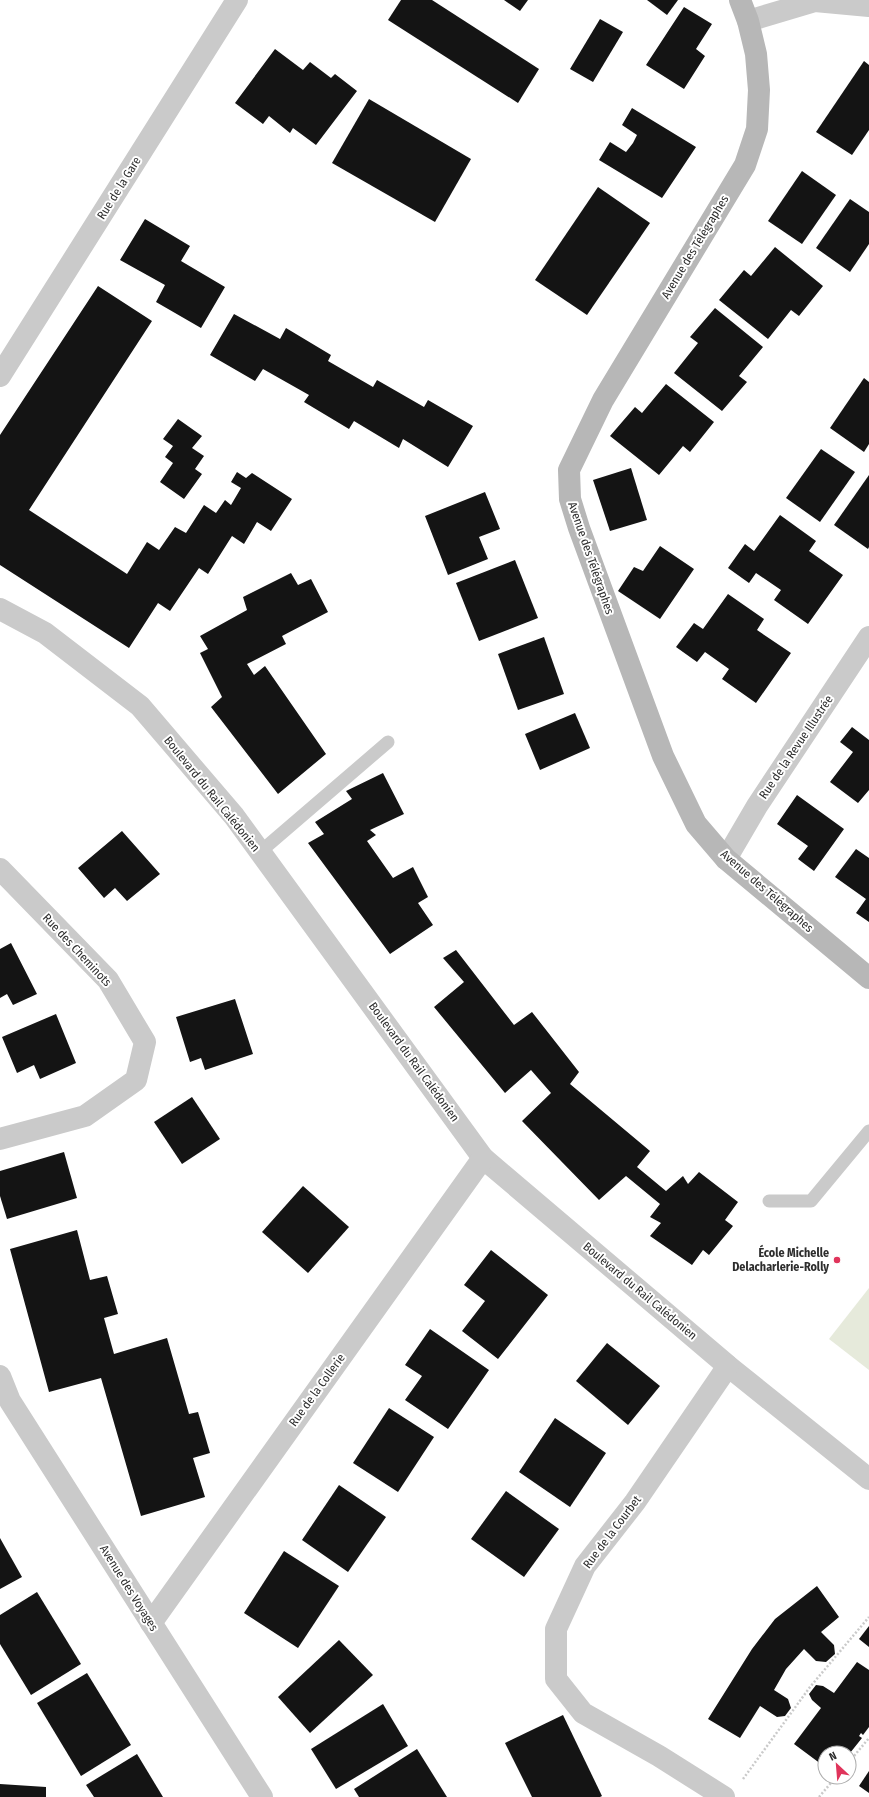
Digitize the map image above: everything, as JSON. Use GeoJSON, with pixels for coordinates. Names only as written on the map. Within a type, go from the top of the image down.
{"type":"FeatureCollection","features":[{"type":"Feature","properties":{"kind":"street","name":"Rue de la Gare"},"geometry":{"type":"LineString","coordinates":[[0,376],[237,0]]}},
{"type":"Feature","properties":{"kind":"street","name":"Avenue des Télégraphes"},"geometry":{"type":"LineString","coordinates":[[740,0],[748,21],[756,54],[760,90],[757,129],[745,165],[603,400],[569,470],[570,500],[663,756],[696,824],[726,859],[869,978]]}},
{"type":"Feature","properties":{"kind":"street"},"geometry":{"type":"LineString","coordinates":[[748,21],[814,1],[869,6]]}},
{"type":"Feature","properties":{"kind":"street","name":"Boulevard du Rail Calédonien"},"geometry":{"type":"LineString","coordinates":[[0,609],[45,633],[140,706],[234,816],[483,1158],[728,1366],[869,1479]]}},
{"type":"Feature","properties":{"kind":"street","name":"Rue de la Revue Illustrée"},"geometry":{"type":"LineString","coordinates":[[726,859],[756,806],[869,637]]}},
{"type":"Feature","properties":{"kind":"street","name":"Rue des Cheminots"},"geometry":{"type":"LineString","coordinates":[[0,869],[108,980],[145,1042],[136,1080],[85,1116],[0,1139]]}},
{"type":"Feature","properties":{"kind":"street","name":"Rue de la Collerie"},"geometry":{"type":"LineString","coordinates":[[151,1623],[483,1158]]}},
{"type":"Feature","properties":{"kind":"street","name":"Rue de la Courbet"},"geometry":{"type":"LineString","coordinates":[[728,1366],[635,1502],[585,1566],[556,1629],[556,1680],[583,1713],[659,1756],[731,1791]]}},
{"type":"Feature","properties":{"kind":"street","name":"Avenue des Voyages"},"geometry":{"type":"LineString","coordinates":[[0,1376],[10,1401],[262,1797]]}},
{"type":"Feature","properties":{"kind":"lane"},"geometry":{"type":"LineString","coordinates":[[260,852],[388,742]]}},
{"type":"Feature","properties":{"kind":"lane"},"geometry":{"type":"LineString","coordinates":[[769,1201],[811,1200],[869,1130]]}},
{"type":"Feature","properties":{"kind":"path"},"geometry":{"type":"LineString","coordinates":[[731,1791],[790,1712],[811,1688],[830,1660],[869,1617]]}},
{"type":"Feature","properties":{"kind":"path"},"geometry":{"type":"LineString","coordinates":[[857,1752],[869,1738]]}},
{"type":"Feature","properties":{"kind":"path"},"geometry":{"type":"LineString","coordinates":[[819,1797],[829,1785]]}},
{"type":"Feature","properties":{"kind":"shaded area"},"geometry":{"type":"Polygon","coordinates":[[[869,1288],[869,1370],[829,1339],[869,1288]]]}},
{"type":"Feature","properties":{"kind":"building"},"geometry":{"type":"Polygon","coordinates":[[[401,0],[432,0],[539,69],[518,103],[388,20],[401,0]]]}},
{"type":"Feature","properties":{"kind":"building"},"geometry":{"type":"Polygon","coordinates":[[[504,0],[528,0],[520,11],[504,0]]]}},
{"type":"Feature","properties":{"kind":"building"},"geometry":{"type":"Polygon","coordinates":[[[647,0],[678,0],[667,15],[647,0]]]}},
{"type":"Feature","properties":{"kind":"building"},"geometry":{"type":"Polygon","coordinates":[[[684,7],[712,24],[696,49],[705,56],[684,89],[646,65],[684,7]]]}},
{"type":"Feature","properties":{"kind":"building"},"geometry":{"type":"Polygon","coordinates":[[[600,19],[623,32],[593,82],[570,69],[600,19]]]}},
{"type":"Feature","properties":{"kind":"building"},"geometry":{"type":"Polygon","coordinates":[[[275,49],[303,70],[310,62],[331,78],[335,74],[357,91],[316,145],[293,128],[290,133],[269,116],[263,124],[235,103],[275,49]]]}},
{"type":"Feature","properties":{"kind":"building"},"geometry":{"type":"Polygon","coordinates":[[[864,61],[869,65],[869,130],[852,155],[816,132],[864,61]]]}},
{"type":"Feature","properties":{"kind":"building"},"geometry":{"type":"Polygon","coordinates":[[[369,99],[471,159],[435,222],[332,163],[369,99]]]}},
{"type":"Feature","properties":{"kind":"building"},"geometry":{"type":"Polygon","coordinates":[[[632,108],[696,147],[662,198],[599,160],[610,142],[626,152],[633,143],[637,135],[622,125],[632,108]]]}},
{"type":"Feature","properties":{"kind":"building"},"geometry":{"type":"Polygon","coordinates":[[[802,171],[836,195],[802,244],[768,221],[802,171]]]}},
{"type":"Feature","properties":{"kind":"building"},"geometry":{"type":"Polygon","coordinates":[[[598,187],[650,223],[587,315],[535,280],[598,187]]]}},
{"type":"Feature","properties":{"kind":"building"},"geometry":{"type":"Polygon","coordinates":[[[850,199],[869,212],[869,244],[850,272],[816,248],[850,199]]]}},
{"type":"Feature","properties":{"kind":"building"},"geometry":{"type":"Polygon","coordinates":[[[145,219],[190,246],[181,261],[225,287],[201,328],[156,302],[165,285],[120,260],[145,219]]]}},
{"type":"Feature","properties":{"kind":"building"},"geometry":{"type":"Polygon","coordinates":[[[775,247],[823,286],[799,316],[791,310],[768,339],[719,300],[744,270],[751,276],[775,247]]]}},
{"type":"Feature","properties":{"kind":"building"},"geometry":{"type":"Polygon","coordinates":[[[98,286],[152,321],[29,510],[127,574],[147,542],[159,550],[175,527],[186,533],[204,505],[216,513],[225,500],[231,505],[241,488],[231,482],[237,472],[246,478],[252,473],[292,499],[271,531],[257,522],[244,544],[232,536],[208,574],[199,568],[170,611],[158,603],[129,648],[0,565],[0,435],[98,286]]]}},
{"type":"Feature","properties":{"kind":"building"},"geometry":{"type":"Polygon","coordinates":[[[715,308],[763,347],[739,376],[747,382],[722,411],[674,373],[698,343],[690,337],[715,308]]]}},
{"type":"Feature","properties":{"kind":"building"},"geometry":{"type":"Polygon","coordinates":[[[234,314],[280,339],[286,328],[331,355],[328,361],[373,387],[377,380],[424,407],[428,400],[473,426],[448,467],[403,439],[399,448],[354,421],[349,429],[304,402],[309,395],[263,369],[255,381],[210,355],[234,314]]]}},
{"type":"Feature","properties":{"kind":"building"},"geometry":{"type":"Polygon","coordinates":[[[864,378],[869,382],[869,444],[864,452],[830,428],[864,378]]]}},
{"type":"Feature","properties":{"kind":"building"},"geometry":{"type":"Polygon","coordinates":[[[666,384],[714,422],[690,452],[683,446],[659,475],[610,436],[635,407],[642,413],[666,384]]]}},
{"type":"Feature","properties":{"kind":"building"},"geometry":{"type":"Polygon","coordinates":[[[178,419],[202,436],[192,448],[204,456],[195,469],[202,474],[184,499],[160,482],[173,463],[165,457],[173,446],[163,439],[178,419]]]}},
{"type":"Feature","properties":{"kind":"building"},"geometry":{"type":"Polygon","coordinates":[[[821,449],[855,472],[820,522],[786,498],[821,449]]]}},
{"type":"Feature","properties":{"kind":"building"},"geometry":{"type":"Polygon","coordinates":[[[631,468],[647,520],[610,531],[593,480],[631,468]]]}},
{"type":"Feature","properties":{"kind":"building"},"geometry":{"type":"Polygon","coordinates":[[[869,475],[869,547],[868,549],[834,525],[869,475]]]}},
{"type":"Feature","properties":{"kind":"building"},"geometry":{"type":"Polygon","coordinates":[[[485,492],[500,529],[479,537],[488,559],[448,575],[425,516],[485,492]]]}},
{"type":"Feature","properties":{"kind":"building"},"geometry":{"type":"Polygon","coordinates":[[[780,515],[816,541],[809,551],[843,575],[808,624],[774,600],[781,590],[756,573],[749,583],[728,568],[745,544],[754,551],[780,515]]]}},
{"type":"Feature","properties":{"kind":"building"},"geometry":{"type":"Polygon","coordinates":[[[660,546],[694,569],[660,619],[618,591],[634,567],[643,571],[660,546]]]}},
{"type":"Feature","properties":{"kind":"building"},"geometry":{"type":"Polygon","coordinates":[[[515,560],[538,618],[479,641],[456,583],[515,560]]]}},
{"type":"Feature","properties":{"kind":"building"},"geometry":{"type":"Polygon","coordinates":[[[291,573],[298,585],[311,579],[328,612],[282,636],[286,644],[247,664],[254,675],[265,666],[326,754],[278,794],[211,707],[222,697],[200,653],[208,649],[200,636],[247,610],[243,597],[291,573]]]}},
{"type":"Feature","properties":{"kind":"building"},"geometry":{"type":"Polygon","coordinates":[[[728,594],[764,619],[757,630],[791,653],[756,703],[722,679],[729,669],[705,652],[697,662],[676,647],[694,623],[703,629],[728,594]]]}},
{"type":"Feature","properties":{"kind":"building"},"geometry":{"type":"Polygon","coordinates":[[[544,637],[564,694],[518,710],[498,654],[544,637]]]}},
{"type":"Feature","properties":{"kind":"building"},"geometry":{"type":"Polygon","coordinates":[[[575,713],[590,748],[540,770],[525,734],[575,713]]]}},
{"type":"Feature","properties":{"kind":"building"},"geometry":{"type":"Polygon","coordinates":[[[852,727],[869,740],[869,790],[858,803],[830,782],[853,752],[840,742],[852,727]]]}},
{"type":"Feature","properties":{"kind":"building"},"geometry":{"type":"Polygon","coordinates":[[[383,773],[404,814],[370,830],[376,835],[367,841],[393,878],[413,867],[428,897],[418,903],[433,925],[390,954],[308,843],[324,834],[315,822],[352,799],[346,791],[383,773]]]}},
{"type":"Feature","properties":{"kind":"building"},"geometry":{"type":"Polygon","coordinates":[[[797,795],[844,829],[814,871],[798,859],[808,846],[777,824],[797,795]]]}},
{"type":"Feature","properties":{"kind":"building"},"geometry":{"type":"Polygon","coordinates":[[[122,831],[160,874],[127,901],[115,888],[104,898],[78,868],[122,831]]]}},
{"type":"Feature","properties":{"kind":"building"},"geometry":{"type":"Polygon","coordinates":[[[856,849],[869,858],[869,922],[856,913],[866,899],[835,877],[856,849]]]}},
{"type":"Feature","properties":{"kind":"building"},"geometry":{"type":"Polygon","coordinates":[[[11,943],[37,994],[13,1005],[7,994],[0,998],[0,949],[11,943]]]}},
{"type":"Feature","properties":{"kind":"building"},"geometry":{"type":"Polygon","coordinates":[[[456,950],[514,1025],[532,1012],[579,1072],[570,1084],[650,1151],[637,1167],[666,1191],[683,1176],[688,1184],[699,1172],[738,1202],[725,1220],[733,1226],[709,1255],[703,1250],[692,1265],[650,1236],[661,1223],[650,1217],[660,1204],[626,1176],[599,1200],[522,1121],[551,1093],[531,1070],[505,1093],[434,1007],[464,982],[443,958],[456,950]]]}},
{"type":"Feature","properties":{"kind":"building"},"geometry":{"type":"Polygon","coordinates":[[[235,999],[253,1054],[205,1070],[201,1058],[190,1062],[176,1017],[235,999]]]}},
{"type":"Feature","properties":{"kind":"building"},"geometry":{"type":"Polygon","coordinates":[[[56,1014],[76,1063],[40,1079],[34,1065],[17,1073],[2,1037],[56,1014]]]}},
{"type":"Feature","properties":{"kind":"building"},"geometry":{"type":"Polygon","coordinates":[[[192,1097],[220,1139],[182,1164],[154,1122],[192,1097]]]}},
{"type":"Feature","properties":{"kind":"building"},"geometry":{"type":"Polygon","coordinates":[[[64,1152],[77,1198],[7,1219],[0,1196],[0,1171],[64,1152]]]}},
{"type":"Feature","properties":{"kind":"building"},"geometry":{"type":"Polygon","coordinates":[[[303,1186],[349,1227],[308,1273],[262,1232],[303,1186]]]}},
{"type":"Feature","properties":{"kind":"building"},"geometry":{"type":"Polygon","coordinates":[[[77,1230],[90,1280],[107,1276],[118,1314],[104,1318],[114,1354],[167,1338],[189,1414],[198,1412],[210,1453],[193,1458],[205,1497],[141,1516],[101,1378],[49,1392],[10,1249],[77,1230]]]}},
{"type":"Feature","properties":{"kind":"building"},"geometry":{"type":"Polygon","coordinates":[[[491,1250],[548,1295],[498,1359],[462,1331],[485,1301],[464,1285],[491,1250]]]}},
{"type":"Feature","properties":{"kind":"building"},"geometry":{"type":"Polygon","coordinates":[[[430,1329],[489,1370],[448,1429],[405,1400],[422,1376],[405,1365],[430,1329]]]}},
{"type":"Feature","properties":{"kind":"building"},"geometry":{"type":"Polygon","coordinates":[[[607,1343],[660,1386],[628,1425],[576,1381],[607,1343]]]}},
{"type":"Feature","properties":{"kind":"building"},"geometry":{"type":"Polygon","coordinates":[[[389,1408],[434,1437],[398,1492],[353,1463],[389,1408]]]}},
{"type":"Feature","properties":{"kind":"building"},"geometry":{"type":"Polygon","coordinates":[[[555,1418],[606,1453],[570,1507],[519,1472],[555,1418]]]}},
{"type":"Feature","properties":{"kind":"building"},"geometry":{"type":"Polygon","coordinates":[[[339,1485],[386,1517],[348,1572],[302,1540],[339,1485]]]}},
{"type":"Feature","properties":{"kind":"building"},"geometry":{"type":"Polygon","coordinates":[[[506,1491],[559,1529],[524,1577],[471,1539],[506,1491]]]}},
{"type":"Feature","properties":{"kind":"building"},"geometry":{"type":"Polygon","coordinates":[[[0,1538],[22,1577],[0,1589],[0,1538]]]}},
{"type":"Feature","properties":{"kind":"building"},"geometry":{"type":"Polygon","coordinates":[[[284,1551],[339,1586],[298,1648],[244,1613],[284,1551]]]}},
{"type":"Feature","properties":{"kind":"building"},"geometry":{"type":"Polygon","coordinates":[[[817,1586],[839,1617],[821,1632],[834,1645],[835,1654],[826,1662],[816,1661],[804,1649],[786,1669],[774,1690],[788,1699],[791,1708],[785,1716],[777,1717],[760,1706],[740,1738],[708,1719],[752,1649],[775,1619],[817,1586]]]}},
{"type":"Feature","properties":{"kind":"building"},"geometry":{"type":"Polygon","coordinates":[[[37,1592],[81,1664],[31,1695],[0,1644],[0,1615],[37,1592]]]}},
{"type":"Feature","properties":{"kind":"building"},"geometry":{"type":"Polygon","coordinates":[[[869,1626],[869,1647],[859,1639],[869,1626]]]}},
{"type":"Feature","properties":{"kind":"building"},"geometry":{"type":"Polygon","coordinates":[[[339,1640],[373,1675],[310,1733],[278,1697],[339,1640]]]}},
{"type":"Feature","properties":{"kind":"building"},"geometry":{"type":"Polygon","coordinates":[[[857,1662],[869,1670],[869,1727],[863,1735],[861,1733],[859,1736],[862,1738],[856,1745],[817,1745],[817,1761],[794,1744],[821,1708],[812,1700],[809,1694],[816,1685],[823,1686],[834,1693],[857,1662]]]}},
{"type":"Feature","properties":{"kind":"building"},"geometry":{"type":"Polygon","coordinates":[[[87,1673],[131,1745],[81,1776],[37,1703],[87,1673]]]}},
{"type":"Feature","properties":{"kind":"building"},"geometry":{"type":"Polygon","coordinates":[[[383,1704],[408,1746],[336,1789],[311,1749],[383,1704]]]}},
{"type":"Feature","properties":{"kind":"building"},"geometry":{"type":"Polygon","coordinates":[[[563,1715],[602,1796],[600,1797],[532,1797],[505,1743],[563,1715]]]}},
{"type":"Feature","properties":{"kind":"building"},"geometry":{"type":"Polygon","coordinates":[[[417,1749],[447,1797],[359,1797],[354,1789],[417,1749]]]}},
{"type":"Feature","properties":{"kind":"building"},"geometry":{"type":"Polygon","coordinates":[[[137,1754],[163,1797],[94,1797],[86,1785],[137,1754]]]}},
{"type":"Feature","properties":{"kind":"building"},"geometry":{"type":"Polygon","coordinates":[[[869,1771],[869,1793],[859,1786],[869,1771]]]}},
{"type":"Feature","properties":{"kind":"building"},"geometry":{"type":"Polygon","coordinates":[[[0,1784],[46,1787],[46,1797],[0,1797],[0,1784]]]}},
{"type":"Feature","properties":{"kind":"place","name":"École Michelle Delacharlerie-Rolly"},"geometry":{"type":"Point","coordinates":[837,1260]}}]}
